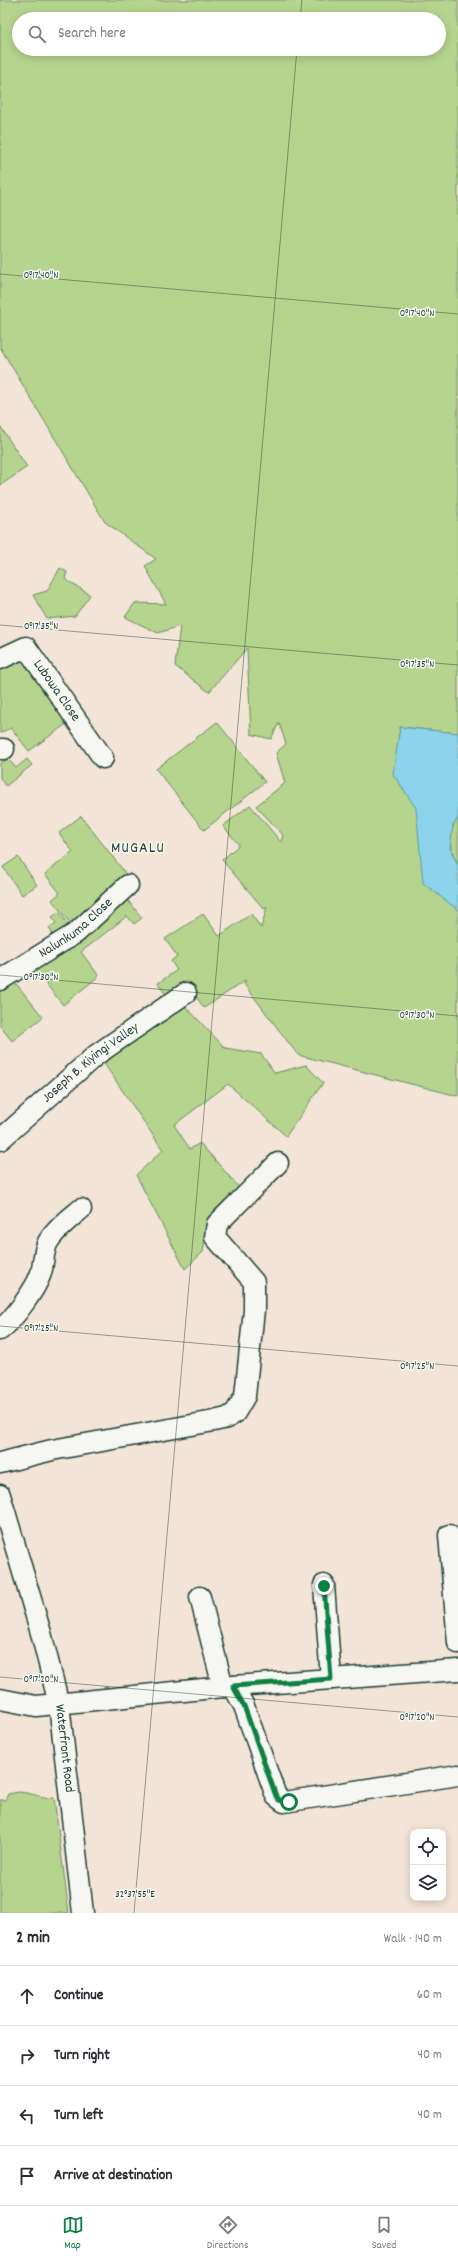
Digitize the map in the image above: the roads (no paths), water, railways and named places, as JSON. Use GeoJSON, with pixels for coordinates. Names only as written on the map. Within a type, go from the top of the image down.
{"type":"FeatureCollection","features":[{"type":"Feature","properties":{"kind":"street","name":"Lubowa Close"},"geometry":{"type":"LineString","coordinates":[[0,659],[26,648],[103,758]]}},
{"type":"Feature","properties":{"kind":"street","name":"Nalunkuma Close"},"geometry":{"type":"LineString","coordinates":[[0,980],[76,933],[128,885]]}},
{"type":"Feature","properties":{"kind":"street","name":"Joseph B. Kiyingi Valley"},"geometry":{"type":"LineString","coordinates":[[0,1140],[96,1054],[186,993]]}},
{"type":"Feature","properties":{"kind":"street"},"geometry":{"type":"LineString","coordinates":[[0,1463],[52,1450],[214,1421],[227,1418],[235,1413],[245,1396],[254,1310],[254,1282],[216,1237],[215,1230],[217,1224],[278,1163]]}},
{"type":"Feature","properties":{"kind":"street"},"geometry":{"type":"LineString","coordinates":[[0,1330],[14,1315],[36,1284],[41,1273],[47,1244],[55,1233],[81,1209]]}},
{"type":"Feature","properties":{"kind":"street","name":"Waterfront Road"},"geometry":{"type":"LineString","coordinates":[[0,1495],[41,1633],[59,1704],[83,1913]]}},
{"type":"Feature","properties":{"kind":"street"},"geometry":{"type":"LineString","coordinates":[[449,1535],[458,1643]]}},
{"type":"Feature","properties":{"kind":"street"},"geometry":{"type":"LineString","coordinates":[[324,1586],[331,1679]]}},
{"type":"Feature","properties":{"kind":"street"},"geometry":{"type":"LineString","coordinates":[[200,1597],[228,1687],[246,1710],[276,1796],[284,1802],[458,1775]]}},
{"type":"Feature","properties":{"kind":"street"},"geometry":{"type":"LineString","coordinates":[[0,1699],[36,1706],[228,1687],[331,1679],[456,1676]]}},
{"type":"Feature","properties":{"kind":"water"},"geometry":{"type":"Polygon","coordinates":[[[400,727],[458,733],[458,818],[453,825],[450,849],[458,865],[458,910],[423,883],[416,808],[393,774],[400,727]]]}},
{"type":"Feature","properties":{"kind":"district","name":"MUGALU"},"geometry":{"type":"Point","coordinates":[138,848]}}]}
